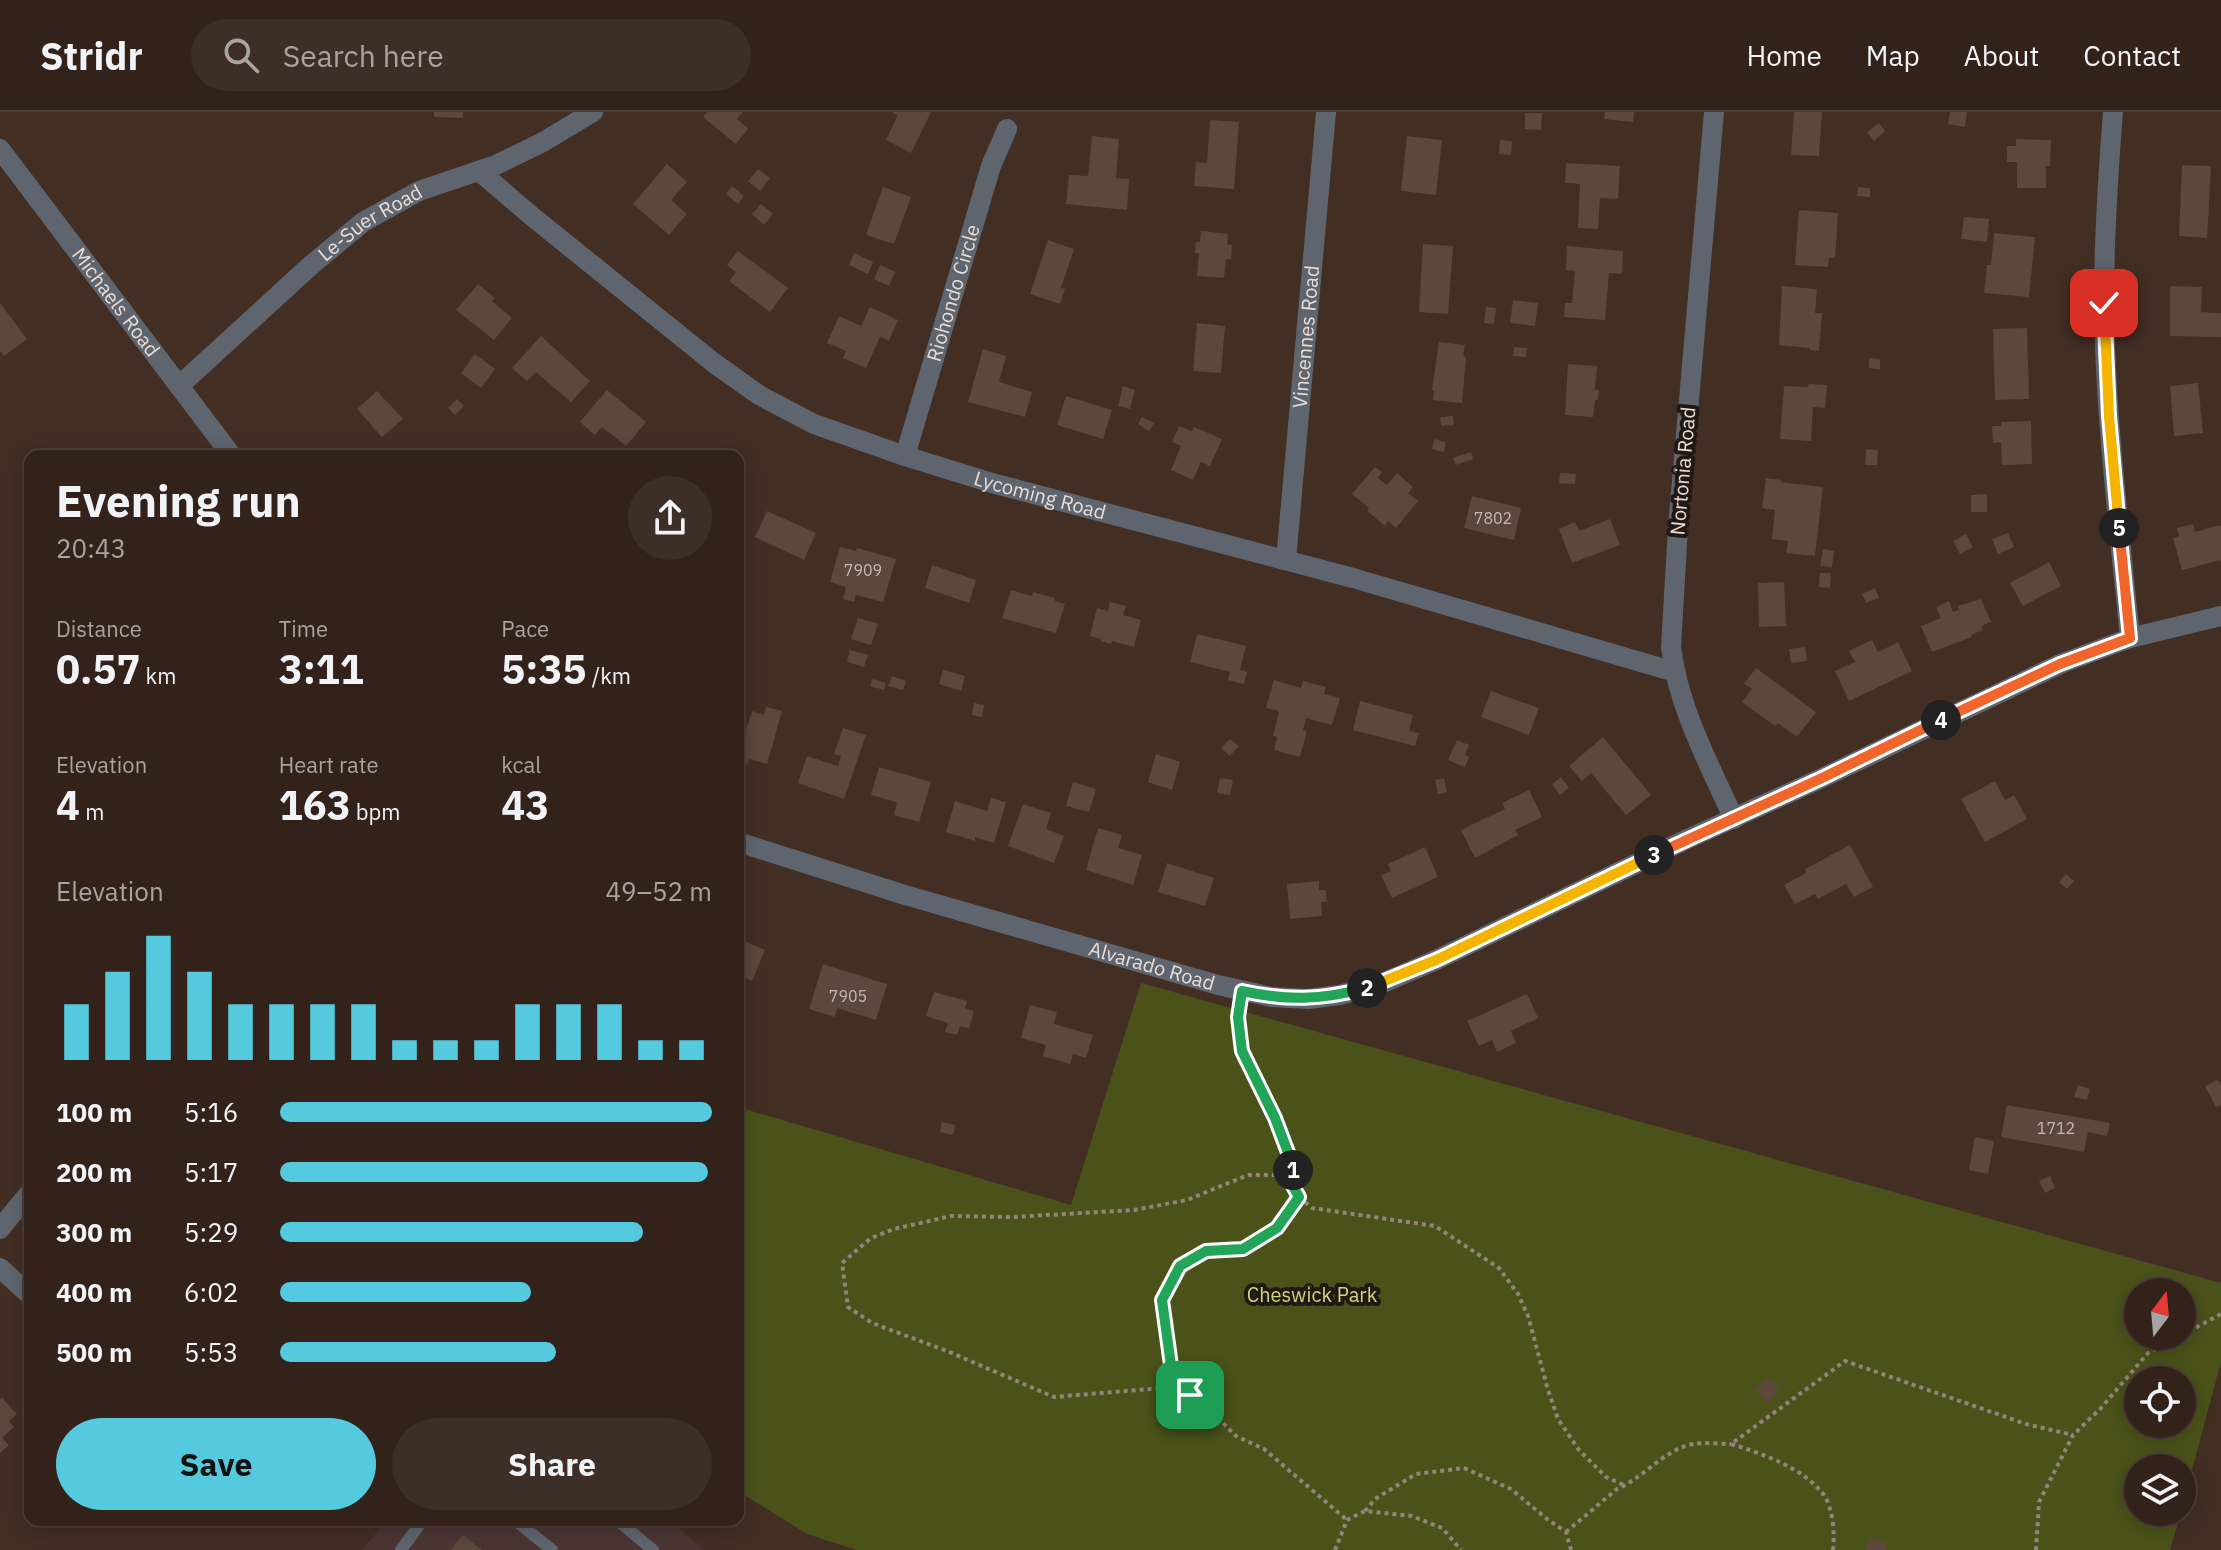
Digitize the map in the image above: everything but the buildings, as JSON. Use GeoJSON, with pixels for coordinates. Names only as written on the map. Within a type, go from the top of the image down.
{"type":"FeatureCollection","features":[{"type":"Feature","properties":{"kind":"street","name":"Le-Suer Road"},"geometry":{"type":"LineString","coordinates":[[179,386],[363,222],[419,191],[479,171],[543,142],[593,112]]}},
{"type":"Feature","properties":{"kind":"street","name":"Vincennes Road"},"geometry":{"type":"LineString","coordinates":[[1286,560],[1326,112]]}},
{"type":"Feature","properties":{"kind":"street","name":"Nortonia Road"},"geometry":{"type":"LineString","coordinates":[[1714,112],[1678,527],[1671,647],[1675,672],[1694,732],[1734,819]]}},
{"type":"Feature","properties":{"kind":"street"},"geometry":{"type":"LineString","coordinates":[[2113,112],[2104,303],[2114,484],[2130,638]]}},
{"type":"Feature","properties":{"kind":"street","name":"Riohondo Circle"},"geometry":{"type":"LineString","coordinates":[[905,456],[991,166],[1007,129]]}},
{"type":"Feature","properties":{"kind":"street","name":"Michaels Road"},"geometry":{"type":"LineString","coordinates":[[0,149],[227,450]]}},
{"type":"Feature","properties":{"kind":"street","name":"Lycoming Road"},"geometry":{"type":"LineString","coordinates":[[479,171],[702,354],[759,395],[814,424],[992,483],[1286,560],[1675,672]]}},
{"type":"Feature","properties":{"kind":"street","name":"Alvarado Road"},"geometry":{"type":"LineString","coordinates":[[744,844],[905,895],[1242,991],[1308,999],[1339,995],[1378,985],[1436,960],[2024,680],[2130,638],[2221,616]]}},
{"type":"Feature","properties":{"kind":"street"},"geometry":{"type":"LineString","coordinates":[[0,1229],[24,1199]]}},
{"type":"Feature","properties":{"kind":"street"},"geometry":{"type":"LineString","coordinates":[[0,1268],[24,1290]]}},
{"type":"Feature","properties":{"kind":"lane"},"geometry":{"type":"LineString","coordinates":[[401,1550],[419,1526]]}},
{"type":"Feature","properties":{"kind":"lane"},"geometry":{"type":"LineString","coordinates":[[522,1526],[552,1550]]}},
{"type":"Feature","properties":{"kind":"lane"},"geometry":{"type":"LineString","coordinates":[[624,1526],[653,1550]]}},
{"type":"Feature","properties":{"kind":"path"},"geometry":{"type":"LineString","coordinates":[[1242,991],[1238,1017],[1242,1051],[1275,1118],[1292,1163],[1293,1186],[1299,1197],[1312,1208],[1435,1226],[1499,1268],[1518,1294],[1528,1316],[1558,1419],[1579,1450],[1606,1477],[1626,1486]]}},
{"type":"Feature","properties":{"kind":"path"},"geometry":{"type":"LineString","coordinates":[[1293,1186],[1274,1175],[1248,1175],[1187,1200],[1134,1210],[1026,1217],[951,1216],[894,1229],[871,1238],[842,1263],[848,1307],[872,1323],[1054,1397],[1174,1387],[1213,1413],[1236,1436],[1264,1449],[1347,1520]]}},
{"type":"Feature","properties":{"kind":"path"},"geometry":{"type":"LineString","coordinates":[[1174,1387],[1162,1300],[1180,1266],[1206,1251],[1243,1249],[1277,1228],[1299,1197]]}},
{"type":"Feature","properties":{"kind":"path"},"geometry":{"type":"LineString","coordinates":[[2196,1327],[2221,1314]]}},
{"type":"Feature","properties":{"kind":"path"},"geometry":{"type":"LineString","coordinates":[[2036,1550],[2039,1502],[2073,1435],[2154,1350]]}},
{"type":"Feature","properties":{"kind":"path"},"geometry":{"type":"LineString","coordinates":[[1731,1444],[1845,1361],[2026,1424],[2073,1435]]}},
{"type":"Feature","properties":{"kind":"path"},"geometry":{"type":"LineString","coordinates":[[1566,1532],[1617,1489],[1626,1486],[1660,1460],[1691,1444],[1731,1444],[1761,1453],[1794,1469],[1825,1496],[1835,1533],[1833,1550]]}},
{"type":"Feature","properties":{"kind":"path"},"geometry":{"type":"LineString","coordinates":[[1335,1550],[1347,1520],[1365,1511],[1375,1499],[1416,1474],[1464,1468],[1511,1489],[1566,1532],[1571,1550]]}},
{"type":"Feature","properties":{"kind":"path"},"geometry":{"type":"LineString","coordinates":[[1365,1511],[1412,1516],[1442,1528],[1461,1550]]}},
{"type":"Feature","properties":{"kind":"shaded area"},"geometry":{"type":"Polygon","coordinates":[[[382,1526],[675,1526],[705,1550],[362,1550],[382,1526]]]}},
{"type":"Feature","properties":{"kind":"green space","name":"Cheswick Park"},"geometry":{"type":"Polygon","coordinates":[[[1141,983],[2221,1283],[2221,1362],[2196,1455],[2124,1454],[2124,1526],[2177,1526],[2170,1550],[857,1550],[807,1534],[744,1495],[744,1109],[1071,1205],[1141,983]]]}},
{"type":"Feature","properties":{"kind":"route"},"geometry":{"type":"LineString","coordinates":[[1190,1395],[1174,1387],[1162,1300],[1180,1266],[1206,1251],[1243,1249],[1277,1228],[1299,1197],[1293,1186],[1292,1163],[1275,1118],[1242,1051],[1238,1017],[1242,991],[1308,999],[1378,985],[2024,680],[2130,638],[2114,484],[2104,303]]}}]}
